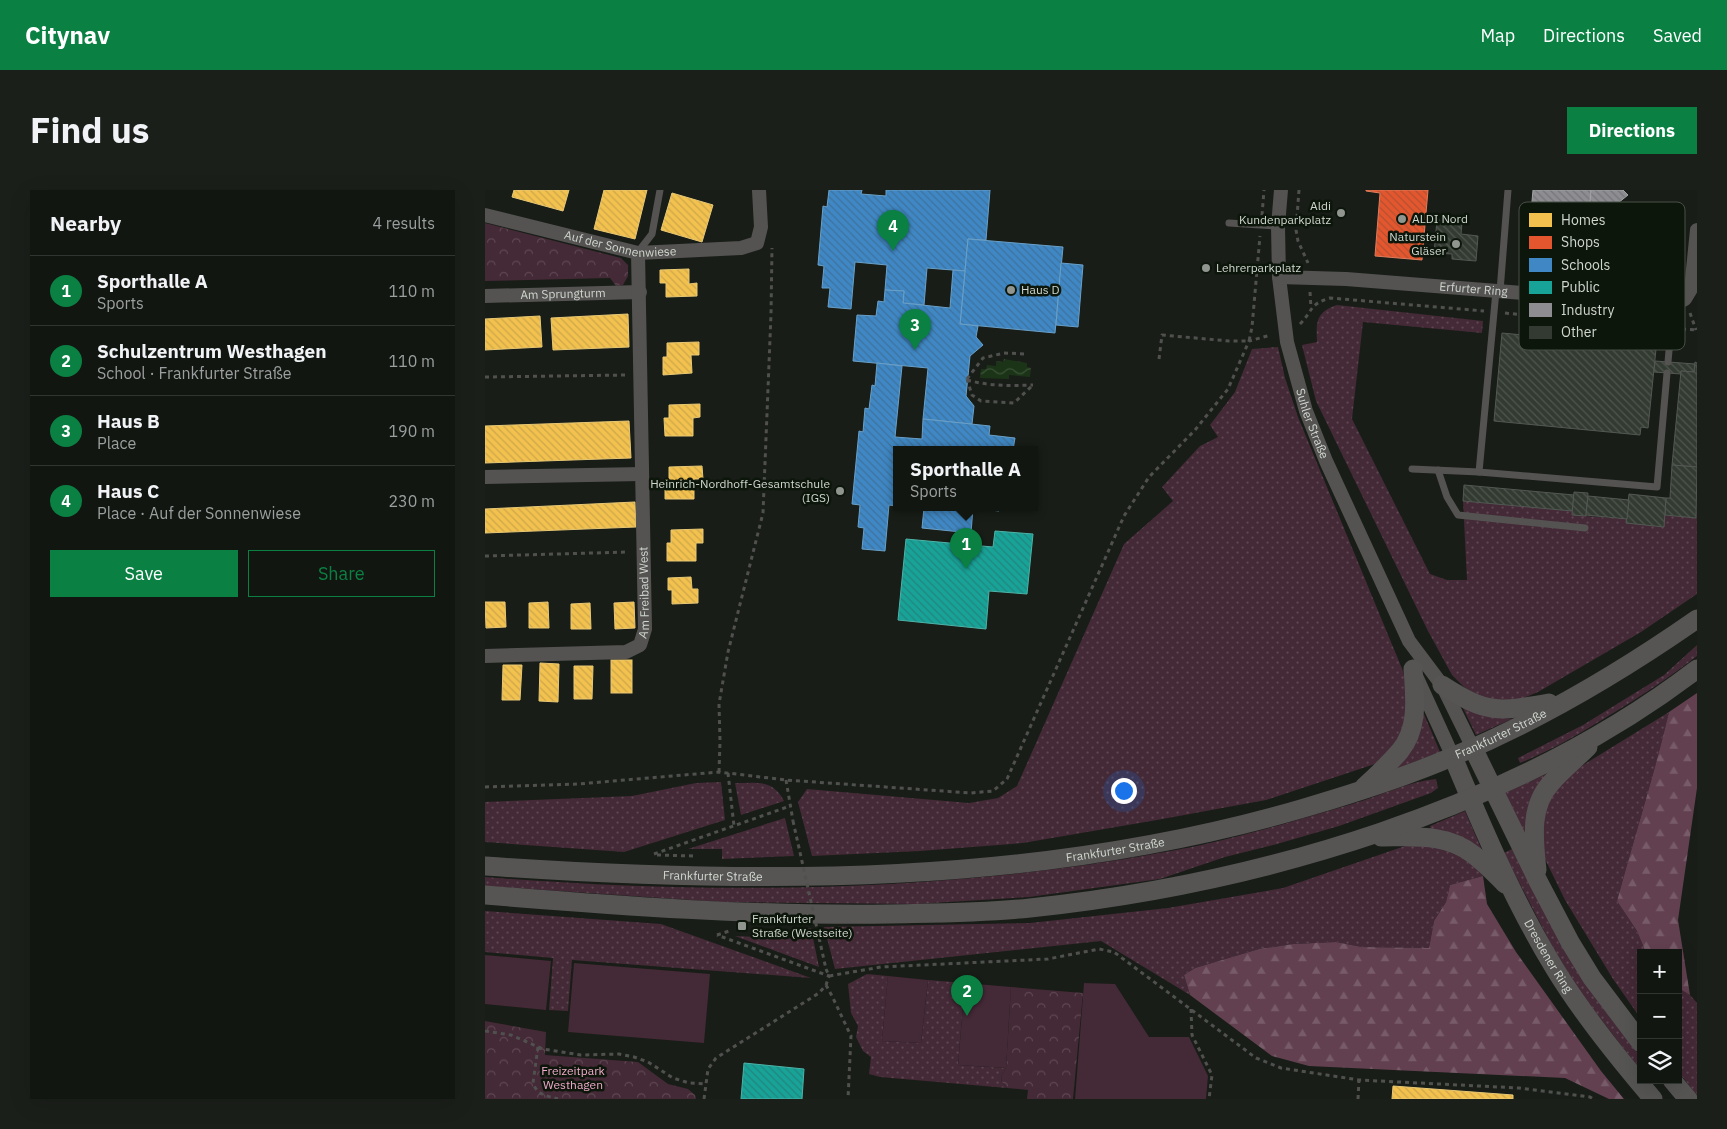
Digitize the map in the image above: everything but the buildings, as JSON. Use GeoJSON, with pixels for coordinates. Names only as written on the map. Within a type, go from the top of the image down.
{"type":"FeatureCollection","features":[{"type":"Feature","properties":{"kind":"street","name":"Auf der Sonnenwiese"},"geometry":{"type":"LineString","coordinates":[[485,215],[638,253],[741,248],[757,243],[761,226],[759,190]]}},
{"type":"Feature","properties":{"kind":"street","name":"Suhler Straße"},"geometry":{"type":"LineString","coordinates":[[1281,190],[1279,277],[1285,331],[1294,372],[1306,411],[1319,444],[1409,641],[1442,685],[1473,748]]}},
{"type":"Feature","properties":{"kind":"street"},"geometry":{"type":"LineString","coordinates":[[1685,298],[1691,289],[1697,230]]}},
{"type":"Feature","properties":{"kind":"street","name":"Am Freibad West"},"geometry":{"type":"LineString","coordinates":[[485,656],[626,652],[640,645],[645,629],[638,253]]}},
{"type":"Feature","properties":{"kind":"street","name":"Erfurter Ring"},"geometry":{"type":"LineString","coordinates":[[1279,277],[1346,279],[1519,293]]}},
{"type":"Feature","properties":{"kind":"street","name":"Am Sprungturm"},"geometry":{"type":"LineString","coordinates":[[485,296],[640,292]]}},
{"type":"Feature","properties":{"kind":"street"},"geometry":{"type":"LineString","coordinates":[[485,477],[642,474]]}},
{"type":"Feature","properties":{"kind":"street","name":"Frankfurter Straße"},"geometry":{"type":"LineString","coordinates":[[485,866],[592,874],[694,877],[818,877],[922,873],[1027,864],[1112,852],[1187,838],[1272,818],[1359,792],[1453,757],[1568,700],[1664,642],[1697,619]]}},
{"type":"Feature","properties":{"kind":"street","name":"Suhler Straße"},"geometry":{"type":"LineString","coordinates":[[1409,641],[1413,669],[1453,757]]}},
{"type":"Feature","properties":{"kind":"street"},"geometry":{"type":"LineString","coordinates":[[1359,792],[1400,751],[1409,735],[1414,718],[1413,669]]}},
{"type":"Feature","properties":{"kind":"street"},"geometry":{"type":"LineString","coordinates":[[485,895],[742,913],[927,914],[1029,908],[1169,888],[1279,862],[1367,837],[1470,798],[1557,757],[1604,731],[1673,687],[1697,669]]}},
{"type":"Feature","properties":{"kind":"street"},"geometry":{"type":"LineString","coordinates":[[1442,685],[1470,702],[1494,710],[1515,709],[1568,700]]}},
{"type":"Feature","properties":{"kind":"street"},"geometry":{"type":"LineString","coordinates":[[1538,881],[1534,834],[1539,801],[1550,784],[1604,731]]}},
{"type":"Feature","properties":{"kind":"street","name":"Dresdener Ring"},"geometry":{"type":"LineString","coordinates":[[1473,748],[1569,942],[1592,978],[1638,1039]]}},
{"type":"Feature","properties":{"kind":"street","name":"Dresdener Ring"},"geometry":{"type":"LineString","coordinates":[[1453,757],[1512,891],[1555,970],[1618,1058],[1653,1099]]}},
{"type":"Feature","properties":{"kind":"street"},"geometry":{"type":"LineString","coordinates":[[1367,837],[1425,837],[1442,839],[1461,846],[1474,854],[1512,891]]}},
{"type":"Feature","properties":{"kind":"street"},"geometry":{"type":"LineString","coordinates":[[1675,1084],[1688,1099]]}},
{"type":"Feature","properties":{"kind":"lane"},"geometry":{"type":"LineString","coordinates":[[638,253],[651,234],[660,190]]}},
{"type":"Feature","properties":{"kind":"lane"},"geometry":{"type":"LineString","coordinates":[[1479,472],[1508,190]]}},
{"type":"Feature","properties":{"kind":"lane"},"geometry":{"type":"LineString","coordinates":[[1229,222],[1279,226]]}},
{"type":"Feature","properties":{"kind":"lane"},"geometry":{"type":"LineString","coordinates":[[1668,362],[1669,350]]}},
{"type":"Feature","properties":{"kind":"lane"},"geometry":{"type":"LineString","coordinates":[[1412,469],[1479,472],[1657,487],[1667,373]]}},
{"type":"Feature","properties":{"kind":"lane"},"geometry":{"type":"LineString","coordinates":[[1438,470],[1447,497],[1458,515],[1585,528]]}},
{"type":"Feature","properties":{"kind":"path"},"geometry":{"type":"LineString","coordinates":[[485,787],[578,784],[719,772],[786,780],[971,793],[993,791],[1007,779],[1124,516],[1149,477],[1195,430],[1228,389],[1249,341],[1253,327],[1264,190]]}},
{"type":"Feature","properties":{"kind":"path"},"geometry":{"type":"LineString","coordinates":[[1299,190],[1296,230],[1298,241],[1308,263],[1311,309]]}},
{"type":"Feature","properties":{"kind":"path"},"geometry":{"type":"LineString","coordinates":[[719,772],[719,704],[723,678],[763,513],[772,245]]}},
{"type":"Feature","properties":{"kind":"path"},"geometry":{"type":"LineString","coordinates":[[1159,359],[1162,335],[1249,341],[1285,331]]}},
{"type":"Feature","properties":{"kind":"path"},"geometry":{"type":"LineString","coordinates":[[967,380],[983,358],[1004,353],[1026,354]]}},
{"type":"Feature","properties":{"kind":"path"},"geometry":{"type":"LineString","coordinates":[[485,377],[641,375]]}},
{"type":"Feature","properties":{"kind":"path"},"geometry":{"type":"LineString","coordinates":[[967,380],[1003,386],[1033,385],[1014,403],[981,401],[972,395],[967,380]]}},
{"type":"Feature","properties":{"kind":"path"},"geometry":{"type":"LineString","coordinates":[[485,556],[644,552]]}},
{"type":"Feature","properties":{"kind":"path"},"geometry":{"type":"LineString","coordinates":[[728,773],[734,826]]}},
{"type":"Feature","properties":{"kind":"path"},"geometry":{"type":"LineString","coordinates":[[704,1099],[708,1069],[716,1058],[819,993],[826,985],[829,976],[793,821],[786,780]]}},
{"type":"Feature","properties":{"kind":"path"},"geometry":{"type":"LineString","coordinates":[[694,856],[654,854],[790,806]]}},
{"type":"Feature","properties":{"kind":"path"},"geometry":{"type":"LineString","coordinates":[[733,929],[717,936],[829,976],[881,967],[1048,959],[1099,948],[1114,952],[1255,1058],[1281,1068],[1359,1080],[1519,1088],[1590,1097],[1593,1099]]}},
{"type":"Feature","properties":{"kind":"path"},"geometry":{"type":"LineString","coordinates":[[826,985],[851,1036],[848,1099]]}},
{"type":"Feature","properties":{"kind":"path"},"geometry":{"type":"LineString","coordinates":[[1191,1009],[1192,1035],[1211,1075],[1209,1099]]}},
{"type":"Feature","properties":{"kind":"path"},"geometry":{"type":"LineString","coordinates":[[485,1031],[511,1035],[539,1047],[581,1055],[619,1054],[634,1057],[648,1062],[673,1078],[705,1084]]}},
{"type":"Feature","properties":{"kind":"path"},"geometry":{"type":"LineString","coordinates":[[539,1047],[534,1087],[539,1092],[558,1099]]}},
{"type":"Feature","properties":{"kind":"path"},"geometry":{"type":"LineString","coordinates":[[1358,1099],[1359,1080]]}},
{"type":"Feature","properties":{"kind":"green space"},"geometry":{"type":"Polygon","coordinates":[[[485,223],[621,258],[628,265],[628,276],[623,285],[616,286],[610,278],[485,281],[485,223]]]}},
{"type":"Feature","properties":{"kind":"green space"},"geometry":{"type":"Polygon","coordinates":[[[1337,305],[1483,321],[1482,333],[1363,322],[1352,419],[1430,574],[1447,580],[1467,580],[1463,501],[1572,511],[1572,515],[1627,519],[1627,523],[1663,527],[1665,515],[1696,518],[1697,503],[1697,594],[1641,632],[1538,692],[1516,701],[1495,701],[1478,696],[1464,687],[1452,675],[1428,631],[1316,401],[1302,345],[1317,342],[1317,323],[1321,315],[1337,305]]]}},
{"type":"Feature","properties":{"kind":"green space"},"geometry":{"type":"Polygon","coordinates":[[[1278,347],[1285,378],[1298,417],[1403,671],[1408,698],[1408,717],[1394,748],[1378,763],[1266,800],[1023,843],[920,851],[812,856],[798,802],[807,789],[969,803],[998,798],[1017,786],[1124,544],[1173,501],[1162,487],[1200,446],[1218,437],[1210,425],[1235,392],[1252,349],[1278,347]]]}},
{"type":"Feature","properties":{"kind":"green space"},"geometry":{"type":"Polygon","coordinates":[[[1697,645],[1697,656],[1646,692],[1568,740],[1520,763],[1518,758],[1583,725],[1664,675],[1697,645]]]}},
{"type":"Feature","properties":{"kind":"green space"},"geometry":{"type":"Polygon","coordinates":[[[1697,693],[1697,788],[1678,920],[1690,995],[1682,990],[1682,949],[1644,949],[1637,931],[1617,901],[1669,712],[1697,693]]]}},
{"type":"Feature","properties":{"kind":"green space"},"geometry":{"type":"Polygon","coordinates":[[[1463,708],[1495,717],[1512,719],[1476,735],[1463,708]]]}},
{"type":"Feature","properties":{"kind":"green space"},"geometry":{"type":"Polygon","coordinates":[[[1669,712],[1617,901],[1637,931],[1644,949],[1637,949],[1637,1013],[1613,979],[1565,900],[1544,857],[1540,826],[1544,804],[1567,775],[1669,712]]]}},
{"type":"Feature","properties":{"kind":"green space"},"geometry":{"type":"Polygon","coordinates":[[[1423,714],[1440,752],[1396,769],[1423,714]]]}},
{"type":"Feature","properties":{"kind":"green space"},"geometry":{"type":"Polygon","coordinates":[[[1548,773],[1549,776],[1527,834],[1524,834],[1505,793],[1548,773]]]}},
{"type":"Feature","properties":{"kind":"green space"},"geometry":{"type":"Polygon","coordinates":[[[1436,779],[1438,788],[1431,793],[1339,826],[1225,857],[1160,879],[1029,897],[916,904],[719,902],[485,886],[485,877],[570,883],[740,888],[826,887],[996,876],[1081,866],[1212,842],[1259,831],[1362,801],[1415,783],[1436,779]]]}},
{"type":"Feature","properties":{"kind":"green space"},"geometry":{"type":"Polygon","coordinates":[[[721,782],[725,820],[624,852],[485,842],[485,802],[632,796],[696,783],[721,782]]]}},
{"type":"Feature","properties":{"kind":"green space"},"geometry":{"type":"Polygon","coordinates":[[[735,783],[764,784],[775,789],[784,801],[741,815],[735,783]]]}},
{"type":"Feature","properties":{"kind":"green space"},"geometry":{"type":"Polygon","coordinates":[[[1465,811],[1481,848],[1477,850],[1431,830],[1430,826],[1465,811]]]}},
{"type":"Feature","properties":{"kind":"green space"},"geometry":{"type":"Polygon","coordinates":[[[785,818],[794,856],[722,859],[722,849],[688,849],[785,818]]]}},
{"type":"Feature","properties":{"kind":"green space"},"geometry":{"type":"Polygon","coordinates":[[[1440,845],[1472,863],[1483,876],[1450,885],[1446,902],[1434,921],[1429,948],[1362,947],[1336,942],[1293,944],[1259,949],[1195,968],[1184,975],[1190,995],[1101,941],[835,969],[824,927],[1030,923],[1168,908],[1283,888],[1405,846],[1440,845]]]}},
{"type":"Feature","properties":{"kind":"green space"},"geometry":{"type":"Polygon","coordinates":[[[1512,849],[1562,946],[1591,992],[1637,1053],[1637,1066],[1583,996],[1554,950],[1504,853],[1512,849]]]}},
{"type":"Feature","properties":{"kind":"green space"},"geometry":{"type":"Polygon","coordinates":[[[1483,876],[1487,904],[1516,952],[1601,1071],[1624,1099],[1609,1099],[1565,1078],[1309,1066],[1272,1056],[1190,995],[1184,975],[1195,968],[1259,949],[1293,944],[1336,942],[1362,947],[1429,948],[1434,921],[1446,902],[1450,885],[1483,876]]]}},
{"type":"Feature","properties":{"kind":"green space"},"geometry":{"type":"Polygon","coordinates":[[[485,911],[661,924],[811,978],[572,960],[568,1011],[549,1010],[553,958],[485,952],[485,911]]]}},
{"type":"Feature","properties":{"kind":"green space"},"geometry":{"type":"Polygon","coordinates":[[[800,928],[811,928],[819,967],[735,936],[800,939],[800,928]]]}},
{"type":"Feature","properties":{"kind":"green space"},"geometry":{"type":"Polygon","coordinates":[[[485,955],[551,961],[546,1010],[485,1004],[485,955]]]}},
{"type":"Feature","properties":{"kind":"green space"},"geometry":{"type":"Polygon","coordinates":[[[574,963],[710,974],[704,1043],[568,1032],[574,963]]]}},
{"type":"Feature","properties":{"kind":"green space"},"geometry":{"type":"Polygon","coordinates":[[[867,974],[888,976],[882,1041],[921,1043],[928,980],[965,983],[958,1065],[1006,1068],[1001,1077],[1002,1082],[1007,1088],[880,1077],[869,1074],[871,1057],[863,1051],[856,1037],[858,1026],[851,1013],[848,984],[867,974]]]}},
{"type":"Feature","properties":{"kind":"green space"},"geometry":{"type":"Polygon","coordinates":[[[888,976],[928,980],[921,1043],[882,1041],[888,976]]]}},
{"type":"Feature","properties":{"kind":"green space"},"geometry":{"type":"Polygon","coordinates":[[[965,983],[1011,987],[1006,1068],[958,1065],[965,983]]]}},
{"type":"Feature","properties":{"kind":"green space"},"geometry":{"type":"Polygon","coordinates":[[[1084,983],[1115,984],[1149,1037],[1189,1037],[1208,1076],[1206,1099],[1075,1099],[1084,983]]]}},
{"type":"Feature","properties":{"kind":"green space"},"geometry":{"type":"Polygon","coordinates":[[[1011,987],[1083,993],[1073,1099],[1027,1099],[1028,1090],[1007,1088],[1002,1082],[1001,1077],[1006,1068],[1011,987]]]}},
{"type":"Feature","properties":{"kind":"green space"},"geometry":{"type":"Polygon","coordinates":[[[1682,990],[1690,995],[1697,1003],[1697,1096],[1682,1076],[1682,990]]]}},
{"type":"Feature","properties":{"kind":"green space","name":"Freizeitpark Westhagen"},"geometry":{"type":"Polygon","coordinates":[[[485,1021],[546,1032],[545,1055],[638,1062],[668,1084],[688,1089],[695,1095],[696,1099],[485,1099],[485,1021]]]}},
{"type":"Feature","properties":{"kind":"water"},"geometry":{"type":"Polygon","coordinates":[[[1004,359],[1027,363],[1027,367],[1031,368],[1030,377],[1009,375],[1009,379],[980,378],[981,369],[986,369],[987,365],[996,366],[996,361],[1003,362],[1004,359]]]}},
{"type":"Feature","properties":{"kind":"place","name":"Aldi Kundenparkplatz"},"geometry":{"type":"Point","coordinates":[1341,213]}},
{"type":"Feature","properties":{"kind":"place","name":"ALDI Nord"},"geometry":{"type":"Point","coordinates":[1402,219]}},
{"type":"Feature","properties":{"kind":"place","name":"Naturstein Gläser"},"geometry":{"type":"Point","coordinates":[1456,244]}},
{"type":"Feature","properties":{"kind":"place","name":"Haus C"},"geometry":{"type":"Point","coordinates":[893,251]}},
{"type":"Feature","properties":{"kind":"place","name":"Lehrerparkplatz"},"geometry":{"type":"Point","coordinates":[1206,268]}},
{"type":"Feature","properties":{"kind":"place","name":"Haus D"},"geometry":{"type":"Point","coordinates":[1011,290]}},
{"type":"Feature","properties":{"kind":"place","name":"Haus B"},"geometry":{"type":"Point","coordinates":[915,350]}},
{"type":"Feature","properties":{"kind":"place","name":"Heinrich-Nordhoff-Gesamtschule (IGS)"},"geometry":{"type":"Point","coordinates":[840,491]}},
{"type":"Feature","properties":{"kind":"place","name":"Sporthalle A"},"geometry":{"type":"Point","coordinates":[966,569]}},
{"type":"Feature","properties":{"kind":"place","name":"Frankfurter Straße (Westseite)"},"geometry":{"type":"Point","coordinates":[742,926]}},
{"type":"Feature","properties":{"kind":"place","name":"Schulzentrum Westhagen"},"geometry":{"type":"Point","coordinates":[967,1016]}}]}
